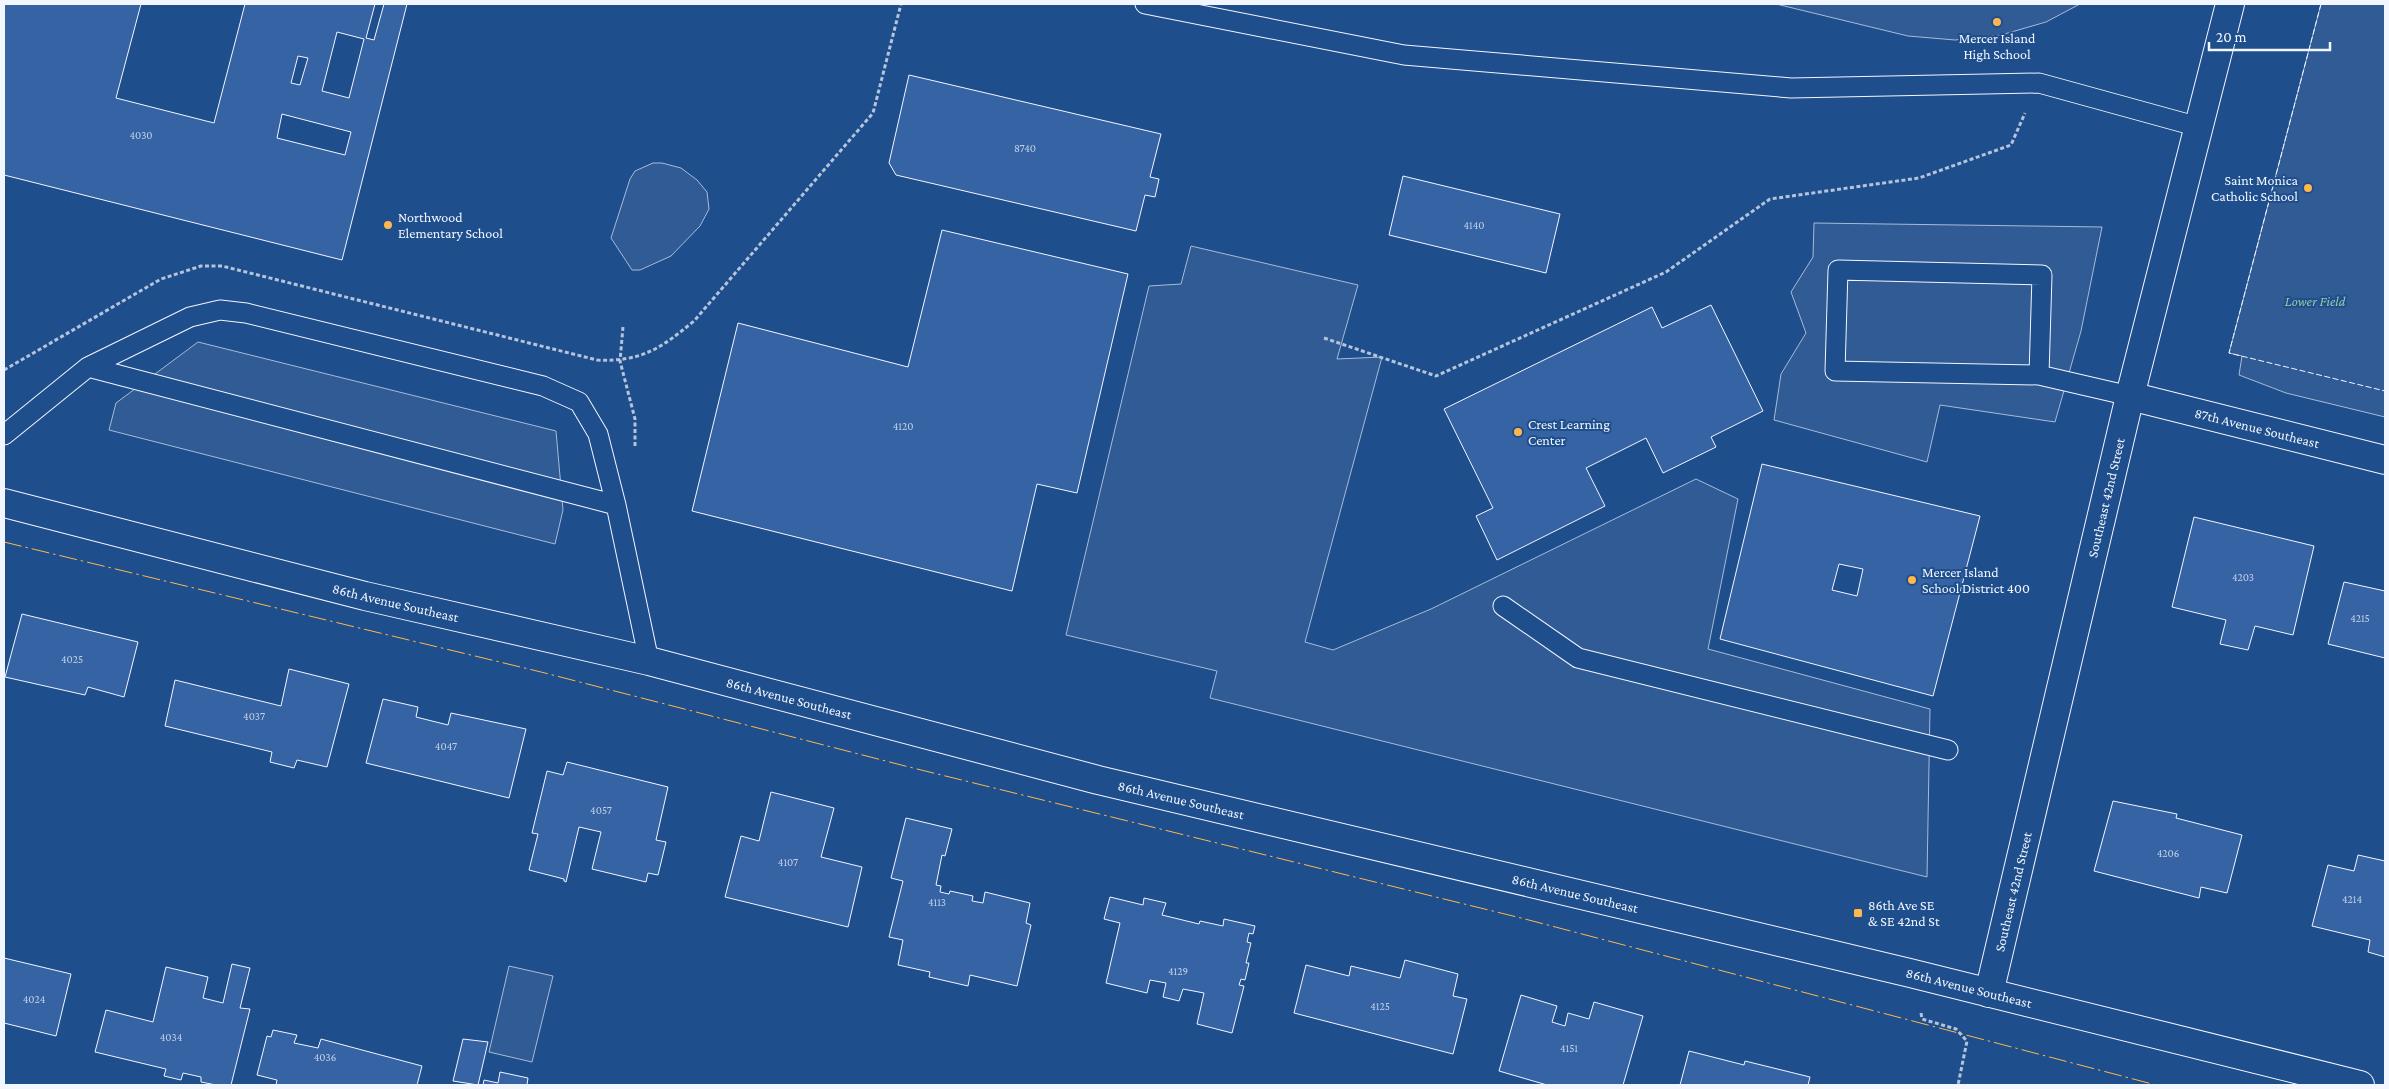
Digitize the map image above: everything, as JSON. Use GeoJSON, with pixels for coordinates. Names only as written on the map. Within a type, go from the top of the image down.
{"type":"FeatureCollection","features":[{"type":"Feature","properties":{"kind":"street","name":"Southeast 42nd Street"},"geometry":{"type":"LineString","coordinates":[[1989,993],[2130,396],[2230,4]]}},
{"type":"Feature","properties":{"kind":"street","name":"87th Avenue Southeast"},"geometry":{"type":"LineString","coordinates":[[2130,396],[2385,460]]}},
{"type":"Feature","properties":{"kind":"street","name":"86th Avenue Southeast"},"geometry":{"type":"LineString","coordinates":[[4,503],[365,596],[649,661],[1098,780],[1989,993],[2360,1085]]}},
{"type":"Feature","properties":{"kind":"lane"},"geometry":{"type":"LineString","coordinates":[[1146,4],[1404,55],[1791,88],[2039,83],[2199,127]]}},
{"type":"Feature","properties":{"kind":"lane"},"geometry":{"type":"LineString","coordinates":[[2039,375],[2042,275],[1838,270],[1835,371],[2039,375],[2130,396]]}},
{"type":"Feature","properties":{"kind":"lane"},"geometry":{"type":"LineString","coordinates":[[4,435],[88,367],[190,317],[220,310],[246,313],[543,386],[579,402],[598,434],[616,505],[649,661]]}},
{"type":"Feature","properties":{"kind":"lane"},"geometry":{"type":"LineString","coordinates":[[88,367],[616,505]]}},
{"type":"Feature","properties":{"kind":"lane"},"geometry":{"type":"LineString","coordinates":[[1503,606],[1578,658],[1948,750]]}},
{"type":"Feature","properties":{"kind":"path"},"geometry":{"type":"LineString","coordinates":[[704,310],[873,113],[901,4]]}},
{"type":"Feature","properties":{"kind":"path"},"geometry":{"type":"LineString","coordinates":[[1324,338],[1436,376],[1666,272],[1770,199],[1919,178],[2011,145],[2039,83]]}},
{"type":"Feature","properties":{"kind":"path"},"geometry":{"type":"LineString","coordinates":[[620,361],[623,328]]}},
{"type":"Feature","properties":{"kind":"path"},"geometry":{"type":"LineString","coordinates":[[1919,1008],[1922,1018],[1956,1029],[1968,1041],[1958,1085]]}},
{"type":"Feature","properties":{"kind":"shaded area"},"geometry":{"type":"Polygon","coordinates":[[[1776,4],[2080,4],[2046,22],[2001,35],[1955,40],[1908,36],[1776,4]]]}},
{"type":"Feature","properties":{"kind":"shaded area","name":"Lower Field"},"geometry":{"type":"Polygon","coordinates":[[[2321,4],[2385,4],[2385,417],[2286,393],[2239,375],[2242,356],[2229,353],[2321,4]]]}},
{"type":"Feature","properties":{"kind":"shaded area"},"geometry":{"type":"Polygon","coordinates":[[[653,163],[662,163],[681,168],[697,180],[707,192],[709,209],[700,226],[671,256],[640,270],[632,270],[611,238],[630,179],[635,171],[653,163]]]}},
{"type":"Feature","properties":{"kind":"shaded area"},"geometry":{"type":"Polygon","coordinates":[[[1814,223],[2102,227],[2081,331],[2055,422],[1940,405],[1927,462],[1774,420],[1781,374],[1806,333],[1791,292],[1813,257],[1814,223]]]}},
{"type":"Feature","properties":{"kind":"shaded area"},"geometry":{"type":"Polygon","coordinates":[[[1191,246],[1358,285],[1337,359],[1382,357],[1305,642],[1333,650],[1431,609],[1696,479],[1738,499],[1708,649],[1930,709],[1927,877],[1210,698],[1217,671],[1066,635],[1149,286],[1181,284],[1191,246]]]}},
{"type":"Feature","properties":{"kind":"shaded area"},"geometry":{"type":"Polygon","coordinates":[[[198,342],[556,431],[563,510],[555,544],[109,430],[116,403],[198,342]]]}},
{"type":"Feature","properties":{"kind":"shaded area"},"geometry":{"type":"Polygon","coordinates":[[[509,966],[553,976],[532,1062],[489,1052],[509,966]]]}},
{"type":"Feature","properties":{"kind":"building"},"geometry":{"type":"Polygon","coordinates":[[[4,4],[141,4],[116,98],[214,123],[245,4],[375,4],[366,38],[374,40],[384,4],[407,4],[342,260],[4,175],[4,4]],[[337,32],[322,91],[349,98],[364,39],[337,32]],[[298,56],[291,83],[300,85],[308,58],[298,56]],[[282,114],[277,138],[345,155],[351,132],[282,114]]]}},
{"type":"Feature","properties":{"kind":"building"},"geometry":{"type":"Polygon","coordinates":[[[909,75],[1161,134],[1150,177],[1159,179],[1155,197],[1145,195],[1136,231],[896,175],[889,163],[909,75]]]}},
{"type":"Feature","properties":{"kind":"building"},"geometry":{"type":"Polygon","coordinates":[[[1403,176],[1560,214],[1546,273],[1389,235],[1403,176]]]}},
{"type":"Feature","properties":{"kind":"building"},"geometry":{"type":"Polygon","coordinates":[[[942,230],[1128,274],[1077,493],[1037,484],[1012,591],[692,511],[738,323],[908,367],[942,230]]]}},
{"type":"Feature","properties":{"kind":"building"},"geometry":{"type":"Polygon","coordinates":[[[1711,305],[1763,411],[1711,437],[1716,447],[1663,473],[1646,438],[1586,468],[1605,506],[1497,560],[1476,516],[1493,508],[1444,409],[1652,307],[1662,328],[1711,305]]]}},
{"type":"Feature","properties":{"kind":"building","name":"Mercer Island School District 400"},"geometry":{"type":"Polygon","coordinates":[[[1762,464],[1980,516],[1933,696],[1720,639],[1762,464]],[[1839,564],[1832,590],[1857,596],[1863,569],[1839,564]]]}},
{"type":"Feature","properties":{"kind":"building"},"geometry":{"type":"Polygon","coordinates":[[[2194,517],[2314,546],[2293,635],[2255,626],[2248,650],[2220,644],[2226,620],[2172,607],[2194,517]]]}},
{"type":"Feature","properties":{"kind":"building"},"geometry":{"type":"Polygon","coordinates":[[[2344,582],[2385,591],[2385,658],[2328,644],[2344,582]]]}},
{"type":"Feature","properties":{"kind":"building"},"geometry":{"type":"Polygon","coordinates":[[[22,614],[138,642],[124,697],[88,687],[85,695],[5,677],[22,614]]]}},
{"type":"Feature","properties":{"kind":"building"},"geometry":{"type":"Polygon","coordinates":[[[289,669],[349,684],[327,767],[297,760],[294,768],[270,762],[272,752],[165,726],[175,680],[281,706],[289,669]]]}},
{"type":"Feature","properties":{"kind":"building"},"geometry":{"type":"Polygon","coordinates":[[[383,699],[418,707],[416,717],[448,725],[451,713],[526,729],[509,798],[366,763],[383,699]]]}},
{"type":"Feature","properties":{"kind":"building"},"geometry":{"type":"Polygon","coordinates":[[[567,762],[668,787],[656,840],[666,842],[658,875],[648,873],[646,882],[592,869],[601,832],[579,827],[566,882],[564,879],[529,870],[538,834],[532,833],[547,771],[563,775],[567,762]]]}},
{"type":"Feature","properties":{"kind":"building"},"geometry":{"type":"Polygon","coordinates":[[[771,792],[834,808],[821,857],[862,867],[848,927],[725,897],[741,836],[759,841],[771,792]]]}},
{"type":"Feature","properties":{"kind":"building"},"geometry":{"type":"Polygon","coordinates":[[[2113,801],[2177,814],[2176,818],[2242,835],[2227,893],[2201,887],[2199,898],[2094,871],[2113,801]]]}},
{"type":"Feature","properties":{"kind":"building"},"geometry":{"type":"Polygon","coordinates":[[[906,818],[952,829],[945,856],[942,855],[936,885],[941,886],[940,892],[949,894],[950,891],[973,896],[972,901],[983,903],[985,892],[1030,903],[1026,923],[1031,925],[1017,986],[970,975],[968,986],[929,977],[930,972],[898,965],[903,940],[889,937],[903,881],[891,878],[906,818]]]}},
{"type":"Feature","properties":{"kind":"building"},"geometry":{"type":"Polygon","coordinates":[[[2358,855],[2385,861],[2385,957],[2368,952],[2370,940],[2312,926],[2328,865],[2354,871],[2358,855]]]}},
{"type":"Feature","properties":{"kind":"building"},"geometry":{"type":"Polygon","coordinates":[[[1110,897],[1143,905],[1144,898],[1166,903],[1162,915],[1199,924],[1200,921],[1223,926],[1224,919],[1255,926],[1253,934],[1249,933],[1247,942],[1251,943],[1246,963],[1249,963],[1245,980],[1241,979],[1239,985],[1244,986],[1232,1033],[1197,1024],[1204,993],[1183,989],[1179,1001],[1163,997],[1166,983],[1150,980],[1147,993],[1106,983],[1120,923],[1104,919],[1110,897]]]}},
{"type":"Feature","properties":{"kind":"building"},"geometry":{"type":"Polygon","coordinates":[[[4,958],[71,974],[56,1036],[4,1023],[4,958]]]}},
{"type":"Feature","properties":{"kind":"building"},"geometry":{"type":"Polygon","coordinates":[[[1405,960],[1458,974],[1453,996],[1467,999],[1453,1054],[1294,1013],[1306,965],[1349,976],[1351,966],[1400,978],[1405,960]]]}},
{"type":"Feature","properties":{"kind":"building"},"geometry":{"type":"Polygon","coordinates":[[[232,964],[250,968],[240,1008],[250,1009],[231,1085],[201,1082],[201,1077],[183,1073],[181,1080],[164,1076],[166,1069],[95,1052],[106,1010],[153,1022],[166,967],[208,977],[203,998],[223,1003],[232,964]]]}},
{"type":"Feature","properties":{"kind":"building"},"geometry":{"type":"Polygon","coordinates":[[[1521,995],[1557,1006],[1552,1022],[1565,1026],[1568,1013],[1589,1019],[1594,1002],[1643,1016],[1623,1085],[1547,1085],[1499,1071],[1521,995]]]}},
{"type":"Feature","properties":{"kind":"building"},"geometry":{"type":"Polygon","coordinates":[[[273,1030],[297,1035],[294,1043],[318,1048],[321,1039],[422,1066],[417,1085],[276,1085],[277,1080],[257,1075],[267,1036],[271,1037],[273,1030]]]}},
{"type":"Feature","properties":{"kind":"building"},"geometry":{"type":"Polygon","coordinates":[[[463,1039],[488,1042],[478,1085],[453,1081],[463,1039]]]}},
{"type":"Feature","properties":{"kind":"building"},"geometry":{"type":"Polygon","coordinates":[[[1689,1051],[1744,1065],[1745,1061],[1810,1077],[1808,1085],[1680,1085],[1689,1051]]]}},
{"type":"Feature","properties":{"kind":"building"},"geometry":{"type":"Polygon","coordinates":[[[500,1072],[528,1078],[527,1085],[483,1085],[484,1080],[498,1083],[500,1072]]]}},
{"type":"Feature","properties":{"kind":"fence"},"geometry":{"type":"LineString","coordinates":[[2321,4],[2229,353],[2385,391]]}},
{"type":"Feature","properties":{"kind":"power"},"geometry":{"type":"LineString","coordinates":[[4,542],[541,672],[909,767],[1525,919],[2156,1085]]}},
{"type":"Feature","properties":{"kind":"place","name":"Mercer Island High School"},"geometry":{"type":"Point","coordinates":[1997,22]}},
{"type":"Feature","properties":{"kind":"place","name":"Saint Monica Catholic School"},"geometry":{"type":"Point","coordinates":[2308,188]}},
{"type":"Feature","properties":{"kind":"place","name":"Northwood Elementary School"},"geometry":{"type":"Point","coordinates":[388,225]}},
{"type":"Feature","properties":{"kind":"place","name":"Crest Learning Center"},"geometry":{"type":"Point","coordinates":[1518,432]}},
{"type":"Feature","properties":{"kind":"place","name":"Mercer Island School District 400"},"geometry":{"type":"Point","coordinates":[1912,580]}},
{"type":"Feature","properties":{"kind":"place","name":"86th Ave SE & SE 42nd St"},"geometry":{"type":"Point","coordinates":[1858,913]}}]}
